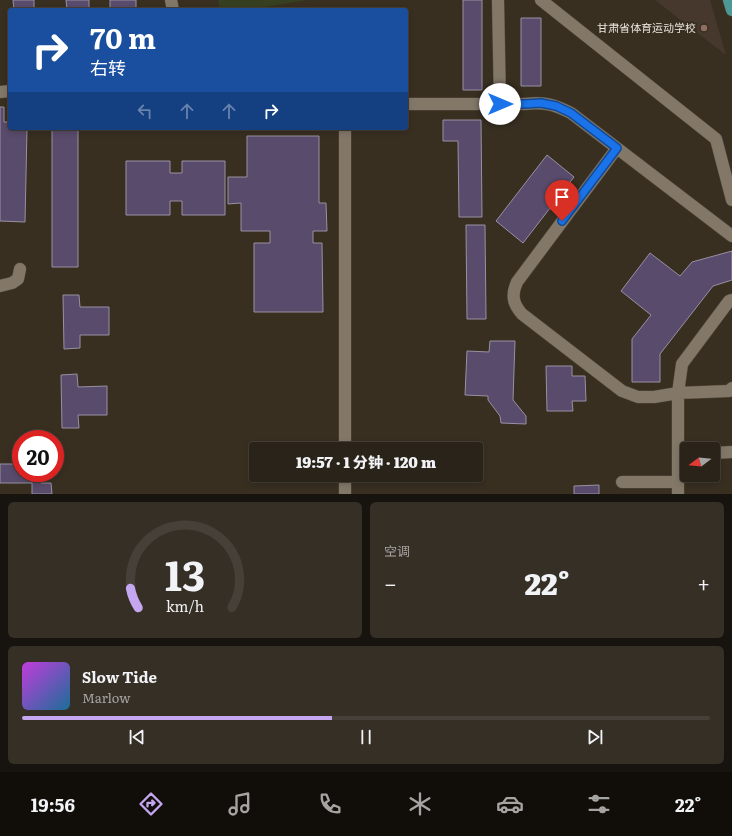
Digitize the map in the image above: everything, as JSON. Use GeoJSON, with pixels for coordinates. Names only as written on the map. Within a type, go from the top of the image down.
{"type":"FeatureCollection","features":[{"type":"Feature","properties":{"kind":"main road"},"geometry":{"type":"LineString","coordinates":[[729,0],[732,10]]}},
{"type":"Feature","properties":{"kind":"lane"},"geometry":{"type":"LineString","coordinates":[[498,0],[500,104]]}},
{"type":"Feature","properties":{"kind":"lane"},"geometry":{"type":"LineString","coordinates":[[541,0],[716,139],[732,200]]}},
{"type":"Feature","properties":{"kind":"lane"},"geometry":{"type":"LineString","coordinates":[[408,104],[541,103],[556,106],[571,113],[732,236]]}},
{"type":"Feature","properties":{"kind":"lane"},"geometry":{"type":"LineString","coordinates":[[345,130],[345,442]]}},
{"type":"Feature","properties":{"kind":"lane"},"geometry":{"type":"LineString","coordinates":[[617,148],[517,282],[513,296],[514,302],[522,314],[622,391],[638,397],[654,397],[729,391],[732,388]]}},
{"type":"Feature","properties":{"kind":"lane"},"geometry":{"type":"LineString","coordinates":[[0,286],[12,283],[18,279],[20,269]]}},
{"type":"Feature","properties":{"kind":"lane"},"geometry":{"type":"LineString","coordinates":[[682,442],[678,394],[682,364],[729,301],[732,300]]}},
{"type":"Feature","properties":{"kind":"lane"},"geometry":{"type":"LineString","coordinates":[[720,452],[732,452]]}},
{"type":"Feature","properties":{"kind":"lane"},"geometry":{"type":"LineString","coordinates":[[622,482],[678,488],[680,474]]}},
{"type":"Feature","properties":{"kind":"lane"},"geometry":{"type":"LineString","coordinates":[[345,482],[345,494]]}},
{"type":"Feature","properties":{"kind":"shaded area","name":"甘肃省体育运动学校"},"geometry":{"type":"Polygon","coordinates":[[[655,0],[710,0],[726,55],[655,0]]]}},
{"type":"Feature","properties":{"kind":"green space"},"geometry":{"type":"Polygon","coordinates":[[[218,0],[308,0],[259,8],[220,8],[218,0]]]}},
{"type":"Feature","properties":{"kind":"building"},"geometry":{"type":"Polygon","coordinates":[[[13,0],[34,0],[34,8],[14,8],[13,0]]]}},
{"type":"Feature","properties":{"kind":"building"},"geometry":{"type":"Polygon","coordinates":[[[66,0],[89,0],[89,8],[67,8],[66,0]]]}},
{"type":"Feature","properties":{"kind":"building"},"geometry":{"type":"Polygon","coordinates":[[[110,0],[136,0],[136,8],[110,8],[110,0]]]}},
{"type":"Feature","properties":{"kind":"building"},"geometry":{"type":"Polygon","coordinates":[[[463,0],[482,0],[482,90],[463,90],[463,0]]]}},
{"type":"Feature","properties":{"kind":"building"},"geometry":{"type":"Polygon","coordinates":[[[521,18],[541,18],[541,86],[521,86],[521,18]]]}},
{"type":"Feature","properties":{"kind":"building"},"geometry":{"type":"Polygon","coordinates":[[[0,107],[4,107],[4,122],[8,122],[8,130],[27,130],[25,222],[0,221],[0,107]]]}},
{"type":"Feature","properties":{"kind":"building"},"geometry":{"type":"Polygon","coordinates":[[[443,120],[481,120],[482,217],[459,217],[458,141],[443,141],[443,120]]]}},
{"type":"Feature","properties":{"kind":"building"},"geometry":{"type":"Polygon","coordinates":[[[52,130],[78,130],[78,267],[52,267],[52,130]]]}},
{"type":"Feature","properties":{"kind":"building"},"geometry":{"type":"Polygon","coordinates":[[[247,136],[319,136],[319,203],[326,203],[327,231],[313,231],[313,243],[322,243],[323,312],[254,312],[254,243],[270,243],[270,231],[241,231],[241,203],[228,204],[228,177],[247,177],[247,136]]]}},
{"type":"Feature","properties":{"kind":"building"},"geometry":{"type":"Polygon","coordinates":[[[547,155],[574,177],[523,243],[496,221],[547,155]]]}},
{"type":"Feature","properties":{"kind":"building"},"geometry":{"type":"Polygon","coordinates":[[[126,161],[170,161],[170,173],[182,173],[182,161],[225,161],[225,215],[182,215],[182,201],[170,201],[170,215],[126,215],[126,161]]]}},
{"type":"Feature","properties":{"kind":"building"},"geometry":{"type":"Polygon","coordinates":[[[466,225],[485,225],[486,319],[467,319],[466,225]]]}},
{"type":"Feature","properties":{"kind":"building"},"geometry":{"type":"Polygon","coordinates":[[[732,251],[732,280],[713,286],[660,354],[660,382],[632,382],[632,339],[651,315],[621,291],[650,253],[680,276],[692,262],[732,251]]]}},
{"type":"Feature","properties":{"kind":"building"},"geometry":{"type":"Polygon","coordinates":[[[63,295],[79,295],[80,307],[109,307],[109,335],[80,335],[80,348],[64,349],[63,295]]]}},
{"type":"Feature","properties":{"kind":"building"},"geometry":{"type":"Polygon","coordinates":[[[490,341],[515,341],[513,400],[526,416],[526,424],[501,423],[500,416],[488,400],[488,396],[465,395],[467,351],[489,352],[490,341]]]}},
{"type":"Feature","properties":{"kind":"building"},"geometry":{"type":"Polygon","coordinates":[[[546,366],[572,366],[572,376],[585,376],[586,401],[572,401],[573,411],[547,411],[546,366]]]}},
{"type":"Feature","properties":{"kind":"building"},"geometry":{"type":"Polygon","coordinates":[[[77,374],[78,387],[107,386],[107,415],[78,415],[79,428],[62,428],[61,375],[77,374]]]}},
{"type":"Feature","properties":{"kind":"building"},"geometry":{"type":"Polygon","coordinates":[[[0,464],[12,464],[12,482],[51,483],[52,494],[32,494],[32,483],[0,483],[0,464]]]}},
{"type":"Feature","properties":{"kind":"building"},"geometry":{"type":"Polygon","coordinates":[[[599,485],[599,494],[574,494],[574,486],[599,485]]]}},
{"type":"Feature","properties":{"kind":"place","name":"甘肃省体育运动学校"},"geometry":{"type":"Point","coordinates":[704,28]}},
{"type":"Feature","properties":{"kind":"route"},"geometry":{"type":"LineString","coordinates":[[500,104],[541,103],[556,106],[571,113],[617,148],[562,221]]}}]}
